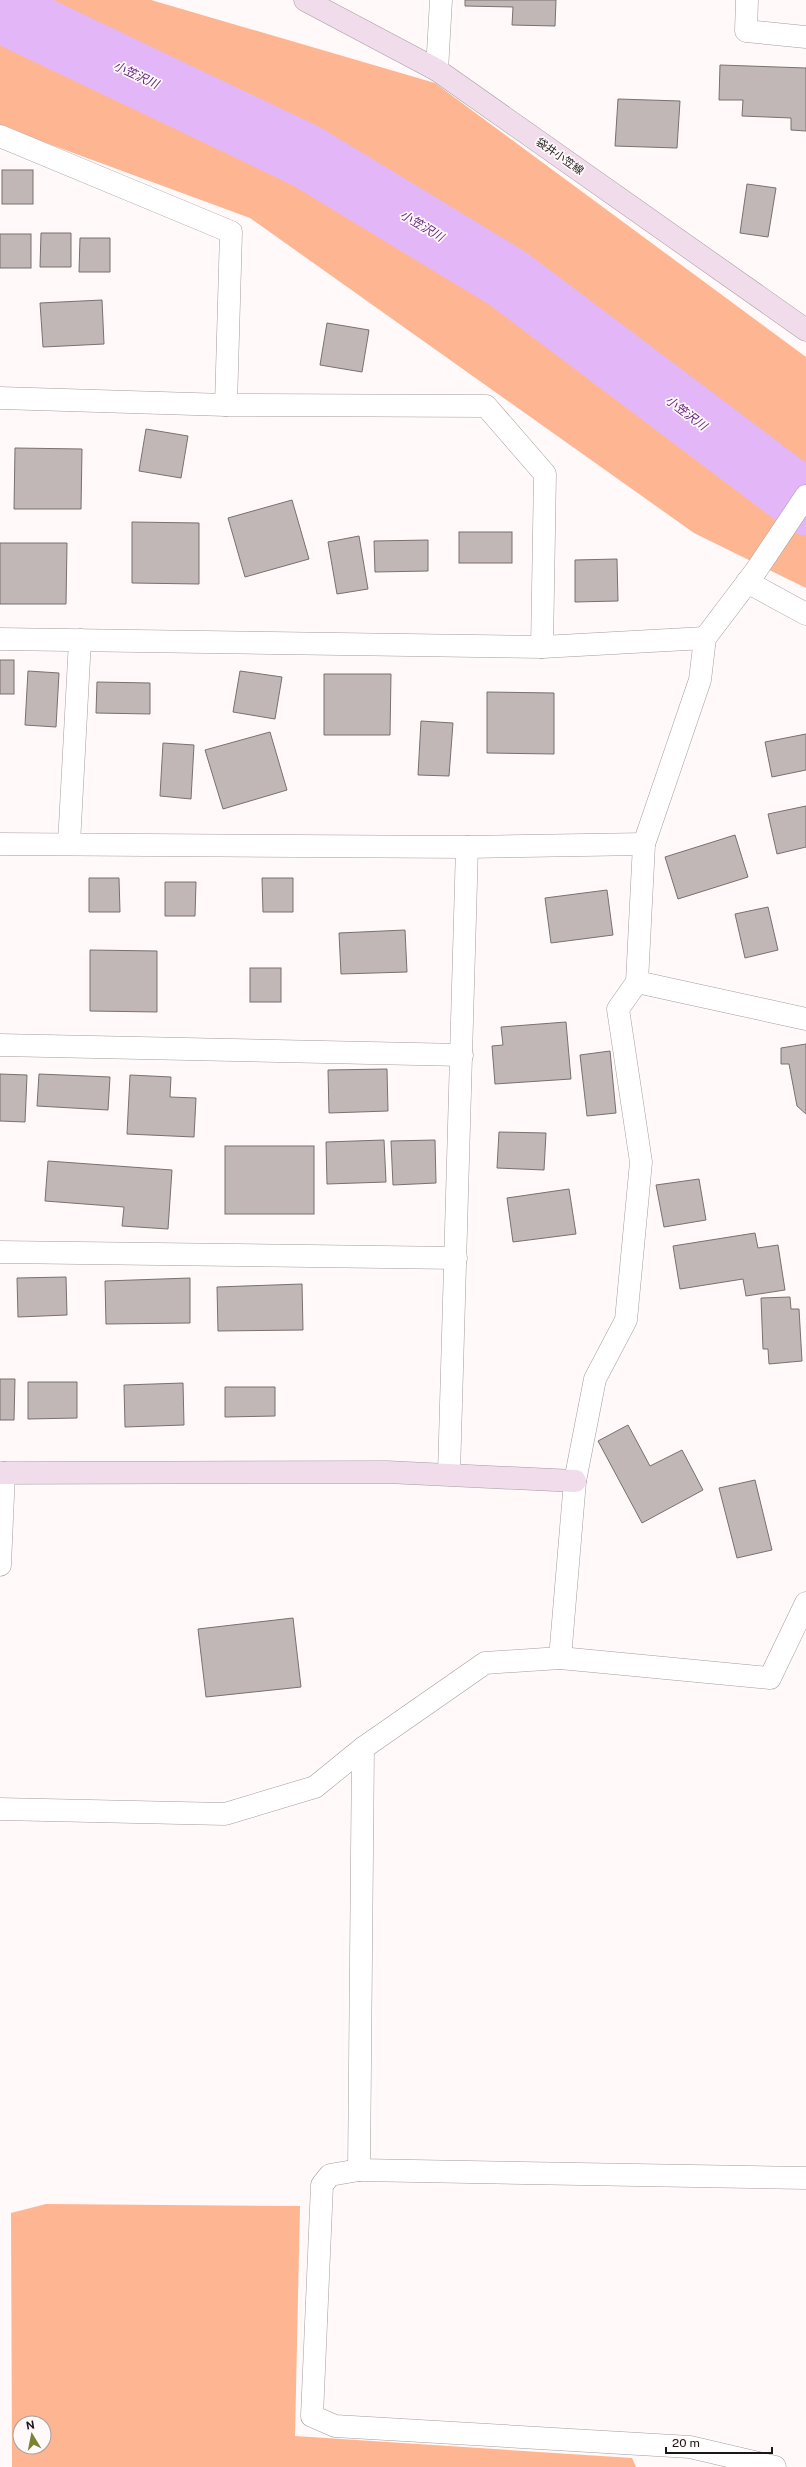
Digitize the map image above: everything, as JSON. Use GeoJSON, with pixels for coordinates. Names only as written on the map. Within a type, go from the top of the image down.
{"type":"FeatureCollection","features":[{"type":"Feature","properties":{"kind":"main road","name":"袋井小笠線"},"geometry":{"type":"LineString","coordinates":[[305,0],[438,70],[806,330]]}},
{"type":"Feature","properties":{"kind":"main road"},"geometry":{"type":"LineString","coordinates":[[2,1473],[387,1472],[574,1481]]}},
{"type":"Feature","properties":{"kind":"street"},"geometry":{"type":"LineString","coordinates":[[438,70],[441,0]]}},
{"type":"Feature","properties":{"kind":"street"},"geometry":{"type":"LineString","coordinates":[[747,0],[746,31],[806,37]]}},
{"type":"Feature","properties":{"kind":"street"},"geometry":{"type":"LineString","coordinates":[[0,136],[231,232],[226,405]]}},
{"type":"Feature","properties":{"kind":"street"},"geometry":{"type":"LineString","coordinates":[[0,398],[226,405],[486,406],[545,474],[542,647]]}},
{"type":"Feature","properties":{"kind":"street"},"geometry":{"type":"LineString","coordinates":[[560,1658],[574,1481],[595,1379],[626,1320],[641,1162],[618,1009],[637,982],[644,844],[700,680],[705,638],[751,577],[806,496]]}},
{"type":"Feature","properties":{"kind":"street"},"geometry":{"type":"LineString","coordinates":[[751,577],[806,614]]}},
{"type":"Feature","properties":{"kind":"street"},"geometry":{"type":"LineString","coordinates":[[0,639],[542,647],[705,638]]}},
{"type":"Feature","properties":{"kind":"street"},"geometry":{"type":"LineString","coordinates":[[69,844],[80,640]]}},
{"type":"Feature","properties":{"kind":"street"},"geometry":{"type":"LineString","coordinates":[[0,844],[467,847],[644,844]]}},
{"type":"Feature","properties":{"kind":"street"},"geometry":{"type":"LineString","coordinates":[[449,1474],[467,847]]}},
{"type":"Feature","properties":{"kind":"street"},"geometry":{"type":"LineString","coordinates":[[637,982],[806,1019]]}},
{"type":"Feature","properties":{"kind":"street"},"geometry":{"type":"LineString","coordinates":[[0,1044],[462,1055]]}},
{"type":"Feature","properties":{"kind":"street"},"geometry":{"type":"LineString","coordinates":[[0,1252],[456,1258]]}},
{"type":"Feature","properties":{"kind":"street"},"geometry":{"type":"LineString","coordinates":[[0,1565],[2,1473]]}},
{"type":"Feature","properties":{"kind":"street"},"geometry":{"type":"LineString","coordinates":[[0,1809],[225,1814],[315,1787],[363,1748],[486,1663],[560,1658],[770,1678],[806,1603]]}},
{"type":"Feature","properties":{"kind":"street"},"geometry":{"type":"LineString","coordinates":[[359,2170],[363,1748]]}},
{"type":"Feature","properties":{"kind":"street"},"geometry":{"type":"LineString","coordinates":[[775,2467],[690,2447],[335,2426],[312,2416],[322,2185],[330,2175],[359,2170],[806,2178]]}},
{"type":"Feature","properties":{"kind":"shaded area"},"geometry":{"type":"Polygon","coordinates":[[[0,0],[151,0],[435,83],[806,357],[806,588],[694,533],[250,218],[0,126],[0,0]]]}},
{"type":"Feature","properties":{"kind":"shaded area"},"geometry":{"type":"Polygon","coordinates":[[[46,2204],[300,2206],[295,2436],[632,2458],[636,2467],[12,2467],[11,2213],[46,2204]]]}},
{"type":"Feature","properties":{"kind":"building"},"geometry":{"type":"Polygon","coordinates":[[[465,0],[556,0],[555,26],[512,25],[513,7],[465,6],[465,0]]]}},
{"type":"Feature","properties":{"kind":"building"},"geometry":{"type":"Polygon","coordinates":[[[720,65],[806,68],[806,131],[791,130],[791,118],[742,116],[743,100],[719,100],[720,65]]]}},
{"type":"Feature","properties":{"kind":"building"},"geometry":{"type":"Polygon","coordinates":[[[618,99],[680,101],[677,148],[615,146],[618,99]]]}},
{"type":"Feature","properties":{"kind":"building"},"geometry":{"type":"Polygon","coordinates":[[[2,170],[33,170],[33,204],[2,204],[2,170]]]}},
{"type":"Feature","properties":{"kind":"building"},"geometry":{"type":"Polygon","coordinates":[[[747,184],[776,188],[768,237],[740,233],[747,184]]]}},
{"type":"Feature","properties":{"kind":"building"},"geometry":{"type":"Polygon","coordinates":[[[41,233],[71,233],[71,267],[40,267],[41,233]]]}},
{"type":"Feature","properties":{"kind":"building"},"geometry":{"type":"Polygon","coordinates":[[[0,234],[31,234],[31,268],[0,268],[0,234]]]}},
{"type":"Feature","properties":{"kind":"building"},"geometry":{"type":"Polygon","coordinates":[[[80,238],[110,238],[110,272],[79,272],[80,238]]]}},
{"type":"Feature","properties":{"kind":"building"},"geometry":{"type":"Polygon","coordinates":[[[102,300],[104,344],[43,347],[40,303],[102,300]]]}},
{"type":"Feature","properties":{"kind":"building"},"geometry":{"type":"Polygon","coordinates":[[[327,323],[369,330],[362,372],[320,365],[327,323]]]}},
{"type":"Feature","properties":{"kind":"building"},"geometry":{"type":"Polygon","coordinates":[[[146,429],[188,436],[181,478],[139,471],[146,429]]]}},
{"type":"Feature","properties":{"kind":"building"},"geometry":{"type":"Polygon","coordinates":[[[15,448],[82,449],[81,509],[14,509],[15,448]]]}},
{"type":"Feature","properties":{"kind":"building"},"geometry":{"type":"Polygon","coordinates":[[[292,500],[309,559],[245,577],[228,518],[292,500]]]}},
{"type":"Feature","properties":{"kind":"building"},"geometry":{"type":"Polygon","coordinates":[[[132,522],[199,523],[199,584],[132,583],[132,522]]]}},
{"type":"Feature","properties":{"kind":"building"},"geometry":{"type":"Polygon","coordinates":[[[459,532],[512,532],[512,563],[459,563],[459,532]]]}},
{"type":"Feature","properties":{"kind":"building"},"geometry":{"type":"Polygon","coordinates":[[[359,536],[368,589],[337,594],[328,542],[359,536]]]}},
{"type":"Feature","properties":{"kind":"building"},"geometry":{"type":"Polygon","coordinates":[[[428,540],[428,571],[375,572],[374,541],[428,540]]]}},
{"type":"Feature","properties":{"kind":"building"},"geometry":{"type":"Polygon","coordinates":[[[0,543],[67,543],[66,604],[0,604],[0,543]]]}},
{"type":"Feature","properties":{"kind":"building"},"geometry":{"type":"Polygon","coordinates":[[[617,559],[618,601],[575,602],[575,560],[617,559]]]}},
{"type":"Feature","properties":{"kind":"building"},"geometry":{"type":"Polygon","coordinates":[[[0,660],[14,660],[14,694],[0,694],[0,660]]]}},
{"type":"Feature","properties":{"kind":"building"},"geometry":{"type":"Polygon","coordinates":[[[28,671],[59,673],[56,727],[25,725],[28,671]]]}},
{"type":"Feature","properties":{"kind":"building"},"geometry":{"type":"Polygon","coordinates":[[[240,671],[282,677],[275,719],[233,712],[240,671]]]}},
{"type":"Feature","properties":{"kind":"building"},"geometry":{"type":"Polygon","coordinates":[[[324,674],[391,674],[390,735],[324,735],[324,674]]]}},
{"type":"Feature","properties":{"kind":"building"},"geometry":{"type":"Polygon","coordinates":[[[97,682],[150,683],[150,714],[96,713],[97,682]]]}},
{"type":"Feature","properties":{"kind":"building"},"geometry":{"type":"Polygon","coordinates":[[[487,692],[554,693],[554,754],[487,753],[487,692]]]}},
{"type":"Feature","properties":{"kind":"building"},"geometry":{"type":"Polygon","coordinates":[[[421,721],[453,723],[449,776],[418,775],[421,721]]]}},
{"type":"Feature","properties":{"kind":"building"},"geometry":{"type":"Polygon","coordinates":[[[270,732],[287,790],[223,809],[205,750],[270,732]]]}},
{"type":"Feature","properties":{"kind":"building"},"geometry":{"type":"Polygon","coordinates":[[[806,734],[806,770],[772,777],[765,742],[806,734]]]}},
{"type":"Feature","properties":{"kind":"building"},"geometry":{"type":"Polygon","coordinates":[[[163,743],[194,745],[191,799],[160,796],[163,743]]]}},
{"type":"Feature","properties":{"kind":"building"},"geometry":{"type":"Polygon","coordinates":[[[806,806],[806,847],[777,854],[768,814],[806,806]]]}},
{"type":"Feature","properties":{"kind":"building"},"geometry":{"type":"Polygon","coordinates":[[[735,835],[748,877],[678,899],[665,857],[735,835]]]}},
{"type":"Feature","properties":{"kind":"building"},"geometry":{"type":"Polygon","coordinates":[[[89,878],[119,878],[120,912],[89,912],[89,878]]]}},
{"type":"Feature","properties":{"kind":"building"},"geometry":{"type":"Polygon","coordinates":[[[262,878],[293,878],[293,912],[263,912],[262,878]]]}},
{"type":"Feature","properties":{"kind":"building"},"geometry":{"type":"Polygon","coordinates":[[[165,882],[196,882],[195,916],[165,916],[165,882]]]}},
{"type":"Feature","properties":{"kind":"building"},"geometry":{"type":"Polygon","coordinates":[[[607,890],[613,935],[551,943],[545,898],[607,890]]]}},
{"type":"Feature","properties":{"kind":"building"},"geometry":{"type":"Polygon","coordinates":[[[768,907],[778,950],[745,958],[735,914],[768,907]]]}},
{"type":"Feature","properties":{"kind":"building"},"geometry":{"type":"Polygon","coordinates":[[[405,930],[407,972],[341,974],[339,933],[405,930]]]}},
{"type":"Feature","properties":{"kind":"building"},"geometry":{"type":"Polygon","coordinates":[[[90,950],[157,951],[157,1012],[90,1011],[90,950]]]}},
{"type":"Feature","properties":{"kind":"building"},"geometry":{"type":"Polygon","coordinates":[[[250,968],[281,968],[281,1002],[250,1002],[250,968]]]}},
{"type":"Feature","properties":{"kind":"building"},"geometry":{"type":"Polygon","coordinates":[[[566,1022],[571,1079],[495,1084],[492,1046],[503,1045],[501,1027],[566,1022]]]}},
{"type":"Feature","properties":{"kind":"building"},"geometry":{"type":"Polygon","coordinates":[[[806,1044],[806,1114],[797,1106],[789,1064],[781,1064],[781,1048],[806,1044]]]}},
{"type":"Feature","properties":{"kind":"building"},"geometry":{"type":"Polygon","coordinates":[[[610,1051],[616,1113],[587,1116],[580,1055],[610,1051]]]}},
{"type":"Feature","properties":{"kind":"building"},"geometry":{"type":"Polygon","coordinates":[[[387,1069],[388,1111],[329,1113],[328,1070],[387,1069]]]}},
{"type":"Feature","properties":{"kind":"building"},"geometry":{"type":"Polygon","coordinates":[[[0,1074],[27,1075],[25,1122],[0,1121],[0,1074]]]}},
{"type":"Feature","properties":{"kind":"building"},"geometry":{"type":"Polygon","coordinates":[[[39,1074],[110,1077],[108,1110],[37,1106],[39,1074]]]}},
{"type":"Feature","properties":{"kind":"building"},"geometry":{"type":"Polygon","coordinates":[[[130,1075],[171,1077],[170,1097],[196,1098],[194,1137],[127,1134],[130,1075]]]}},
{"type":"Feature","properties":{"kind":"building"},"geometry":{"type":"Polygon","coordinates":[[[499,1132],[546,1133],[544,1170],[497,1168],[499,1132]]]}},
{"type":"Feature","properties":{"kind":"building"},"geometry":{"type":"Polygon","coordinates":[[[384,1140],[386,1182],[327,1184],[326,1142],[384,1140]]]}},
{"type":"Feature","properties":{"kind":"building"},"geometry":{"type":"Polygon","coordinates":[[[435,1140],[436,1183],[393,1185],[391,1141],[435,1140]]]}},
{"type":"Feature","properties":{"kind":"building"},"geometry":{"type":"Polygon","coordinates":[[[225,1146],[314,1146],[314,1214],[225,1214],[225,1146]]]}},
{"type":"Feature","properties":{"kind":"building"},"geometry":{"type":"Polygon","coordinates":[[[48,1161],[172,1170],[168,1229],[122,1226],[124,1207],[45,1201],[48,1161]]]}},
{"type":"Feature","properties":{"kind":"building"},"geometry":{"type":"Polygon","coordinates":[[[699,1179],[706,1220],[664,1227],[656,1185],[699,1179]]]}},
{"type":"Feature","properties":{"kind":"building"},"geometry":{"type":"Polygon","coordinates":[[[569,1189],[576,1234],[513,1242],[507,1198],[569,1189]]]}},
{"type":"Feature","properties":{"kind":"building"},"geometry":{"type":"Polygon","coordinates":[[[755,1233],[758,1248],[778,1245],[785,1290],[746,1296],[743,1279],[680,1289],[673,1246],[755,1233]]]}},
{"type":"Feature","properties":{"kind":"building"},"geometry":{"type":"Polygon","coordinates":[[[66,1277],[67,1315],[18,1317],[17,1278],[66,1277]]]}},
{"type":"Feature","properties":{"kind":"building"},"geometry":{"type":"Polygon","coordinates":[[[190,1278],[190,1323],[106,1324],[105,1281],[190,1278]]]}},
{"type":"Feature","properties":{"kind":"building"},"geometry":{"type":"Polygon","coordinates":[[[302,1284],[303,1330],[218,1331],[217,1287],[302,1284]]]}},
{"type":"Feature","properties":{"kind":"building"},"geometry":{"type":"Polygon","coordinates":[[[790,1297],[791,1309],[799,1309],[802,1361],[769,1364],[768,1349],[763,1349],[761,1298],[790,1297]]]}},
{"type":"Feature","properties":{"kind":"building"},"geometry":{"type":"Polygon","coordinates":[[[0,1379],[15,1379],[14,1420],[0,1420],[0,1379]]]}},
{"type":"Feature","properties":{"kind":"building"},"geometry":{"type":"Polygon","coordinates":[[[28,1382],[77,1382],[77,1418],[28,1419],[28,1382]]]}},
{"type":"Feature","properties":{"kind":"building"},"geometry":{"type":"Polygon","coordinates":[[[183,1383],[184,1425],[125,1427],[124,1385],[183,1383]]]}},
{"type":"Feature","properties":{"kind":"building"},"geometry":{"type":"Polygon","coordinates":[[[225,1387],[275,1387],[275,1416],[225,1417],[225,1387]]]}},
{"type":"Feature","properties":{"kind":"building"},"geometry":{"type":"Polygon","coordinates":[[[628,1425],[650,1466],[682,1450],[703,1490],[642,1523],[598,1441],[628,1425]]]}},
{"type":"Feature","properties":{"kind":"building"},"geometry":{"type":"Polygon","coordinates":[[[755,1480],[772,1550],[737,1558],[719,1488],[755,1480]]]}},
{"type":"Feature","properties":{"kind":"building"},"geometry":{"type":"Polygon","coordinates":[[[293,1618],[301,1687],[206,1697],[198,1629],[293,1618]]]}},
{"type":"Feature","properties":{"kind":"waterway","name":"小笠沢川"},"geometry":{"type":"LineString","coordinates":[[0,10],[306,156],[507,278],[806,503]]}}]}
